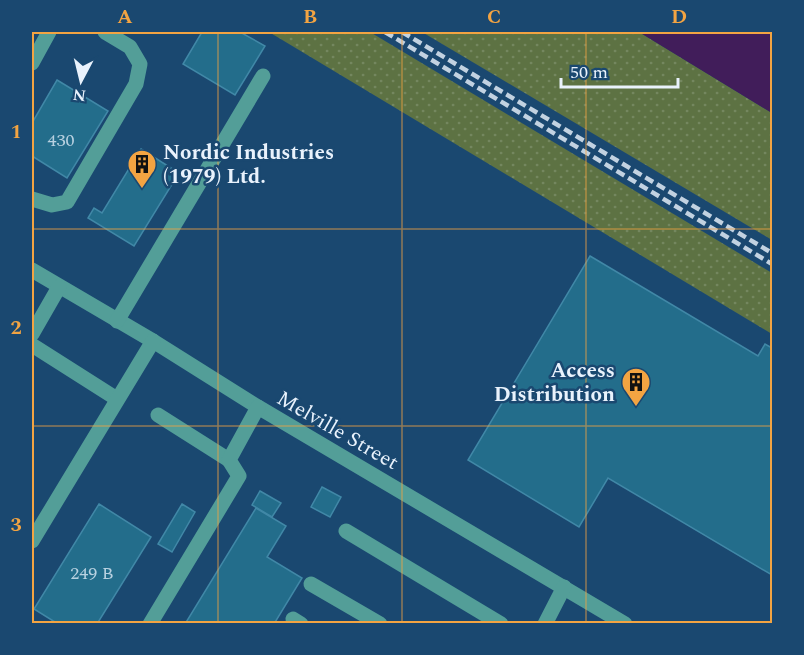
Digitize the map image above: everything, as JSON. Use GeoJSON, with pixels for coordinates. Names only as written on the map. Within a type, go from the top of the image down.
{"type":"FeatureCollection","features":[{"type":"Feature","properties":{"kind":"street"},"geometry":{"type":"LineString","coordinates":[[32,63],[49,32]]}},
{"type":"Feature","properties":{"kind":"street"},"geometry":{"type":"LineString","coordinates":[[32,199],[52,205],[67,202],[136,84],[140,64],[130,47],[105,32]]}},
{"type":"Feature","properties":{"kind":"street"},"geometry":{"type":"LineString","coordinates":[[117,321],[262,76]]}},
{"type":"Feature","properties":{"kind":"street","name":"Melville Street"},"geometry":{"type":"LineString","coordinates":[[32,270],[153,340],[258,407],[625,624]]}},
{"type":"Feature","properties":{"kind":"street"},"geometry":{"type":"LineString","coordinates":[[32,334],[59,287]]}},
{"type":"Feature","properties":{"kind":"street"},"geometry":{"type":"LineString","coordinates":[[32,541],[37,520],[153,340]]}},
{"type":"Feature","properties":{"kind":"street"},"geometry":{"type":"LineString","coordinates":[[32,345],[117,399]]}},
{"type":"Feature","properties":{"kind":"street"},"geometry":{"type":"LineString","coordinates":[[229,460],[258,407]]}},
{"type":"Feature","properties":{"kind":"street"},"geometry":{"type":"LineString","coordinates":[[150,624],[239,476],[229,460],[158,415]]}},
{"type":"Feature","properties":{"kind":"street"},"geometry":{"type":"LineString","coordinates":[[346,531],[501,624]]}},
{"type":"Feature","properties":{"kind":"street"},"geometry":{"type":"LineString","coordinates":[[311,584],[380,624]]}},
{"type":"Feature","properties":{"kind":"street"},"geometry":{"type":"LineString","coordinates":[[545,624],[564,587]]}},
{"type":"Feature","properties":{"kind":"green space"},"geometry":{"type":"Polygon","coordinates":[[[269,32],[370,32],[772,273],[772,334],[269,32]]]}},
{"type":"Feature","properties":{"kind":"green space"},"geometry":{"type":"Polygon","coordinates":[[[422,32],[639,32],[772,113],[772,240],[422,32]]]}},
{"type":"Feature","properties":{"kind":"shaded area"},"geometry":{"type":"Polygon","coordinates":[[[639,32],[772,32],[772,113],[639,32]]]}},
{"type":"Feature","properties":{"kind":"building"},"geometry":{"type":"Polygon","coordinates":[[[202,32],[240,32],[265,46],[235,95],[183,64],[202,32]]]}},
{"type":"Feature","properties":{"kind":"building"},"geometry":{"type":"Polygon","coordinates":[[[57,80],[108,111],[67,178],[32,156],[32,123],[57,80]]]}},
{"type":"Feature","properties":{"kind":"building","name":"Nordic Industries (1979) Ltd."},"geometry":{"type":"Polygon","coordinates":[[[141,149],[179,173],[134,246],[88,218],[94,208],[102,213],[141,149]]]}},
{"type":"Feature","properties":{"kind":"building","name":"Access Distribution"},"geometry":{"type":"Polygon","coordinates":[[[590,256],[758,356],[765,344],[772,348],[772,575],[608,478],[579,527],[468,460],[590,256]]]}},
{"type":"Feature","properties":{"kind":"building"},"geometry":{"type":"Polygon","coordinates":[[[322,487],[341,497],[330,517],[311,507],[322,487]]]}},
{"type":"Feature","properties":{"kind":"building"},"geometry":{"type":"Polygon","coordinates":[[[260,491],[281,503],[272,517],[252,505],[260,491]]]}},
{"type":"Feature","properties":{"kind":"building"},"geometry":{"type":"Polygon","coordinates":[[[99,504],[151,537],[97,624],[58,624],[34,609],[99,504]]]}},
{"type":"Feature","properties":{"kind":"building"},"geometry":{"type":"Polygon","coordinates":[[[182,504],[195,512],[172,552],[158,544],[182,504]]]}},
{"type":"Feature","properties":{"kind":"building"},"geometry":{"type":"Polygon","coordinates":[[[256,508],[286,526],[267,557],[302,578],[274,624],[185,624],[256,508]]]}},
{"type":"Feature","properties":{"kind":"railway"},"geometry":{"type":"LineString","coordinates":[[385,32],[772,264]]}},
{"type":"Feature","properties":{"kind":"railway"},"geometry":{"type":"LineString","coordinates":[[402,32],[772,253]]}},
{"type":"Feature","properties":{"kind":"place","name":"Nordic Industries (1979) Ltd."},"geometry":{"type":"Point","coordinates":[142,190]}},
{"type":"Feature","properties":{"kind":"place","name":"Access Distribution"},"geometry":{"type":"Point","coordinates":[636,408]}}]}
